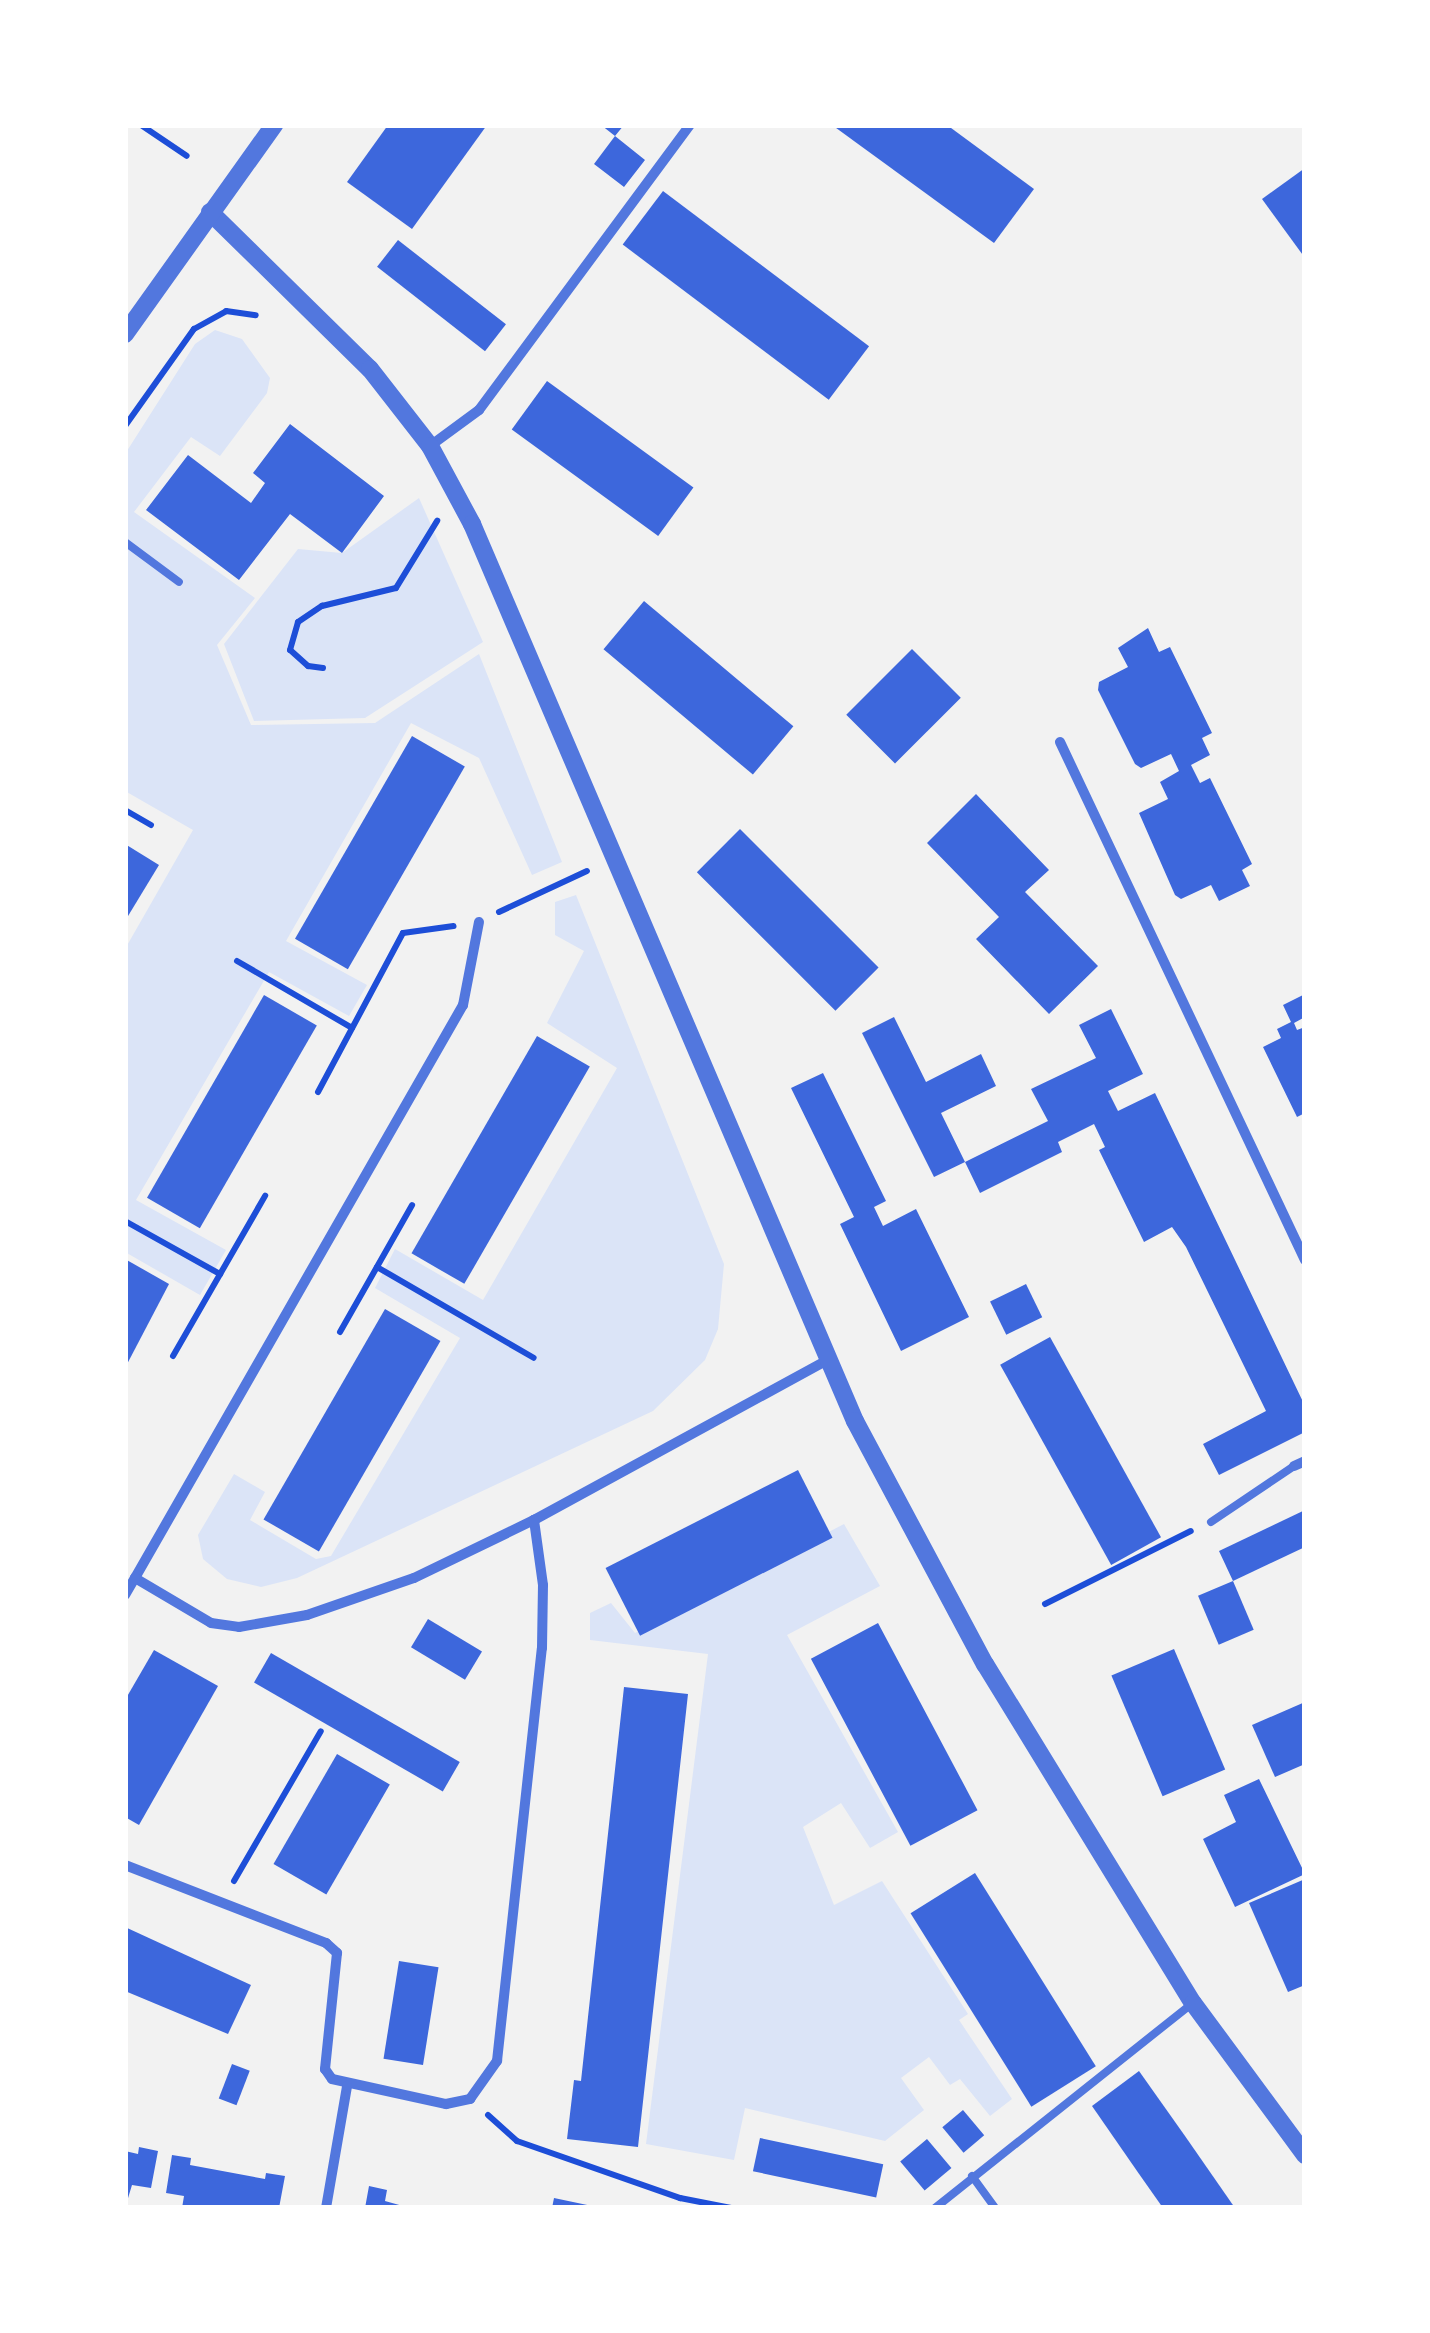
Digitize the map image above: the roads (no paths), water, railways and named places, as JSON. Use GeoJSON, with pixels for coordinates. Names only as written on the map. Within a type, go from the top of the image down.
{"type":"FeatureCollection","features":[{"type":"Feature","properties":{"kind":"street"},"geometry":{"type":"LineString","coordinates":[[125,334],[274,125]]}},
{"type":"Feature","properties":{"kind":"street"},"geometry":{"type":"LineString","coordinates":[[430,446],[479,410],[690,125]]}},
{"type":"Feature","properties":{"kind":"street"},"geometry":{"type":"LineString","coordinates":[[210,212],[370,369],[430,446],[459,499],[827,1360],[985,1664],[1193,2002],[1305,2155]]}},
{"type":"Feature","properties":{"kind":"street"},"geometry":{"type":"LineString","coordinates":[[1060,742],[1305,1260]]}},
{"type":"Feature","properties":{"kind":"street"},"geometry":{"type":"LineString","coordinates":[[125,1594],[463,1005],[478,922]]}},
{"type":"Feature","properties":{"kind":"street"},"geometry":{"type":"LineString","coordinates":[[135,1578],[211,1624],[239,1628],[307,1616],[414,1578],[534,1520],[827,1360]]}},
{"type":"Feature","properties":{"kind":"street"},"geometry":{"type":"LineString","coordinates":[[125,1865],[304,1934],[336,1953],[325,2069],[347,2086],[446,2104],[470,2099],[497,2061],[542,1648],[543,1585],[534,1520]]}},
{"type":"Feature","properties":{"kind":"street"},"geometry":{"type":"LineString","coordinates":[[326,2208],[347,2086]]}},
{"type":"Feature","properties":{"kind":"lane"},"geometry":{"type":"LineString","coordinates":[[125,542],[179,582]]}},
{"type":"Feature","properties":{"kind":"lane"},"geometry":{"type":"LineString","coordinates":[[1211,1522],[1299,1464]]}},
{"type":"Feature","properties":{"kind":"lane"},"geometry":{"type":"LineString","coordinates":[[935,2208],[1193,2002]]}},
{"type":"Feature","properties":{"kind":"lane"},"geometry":{"type":"LineString","coordinates":[[972,2176],[995,2208]]}}]}
